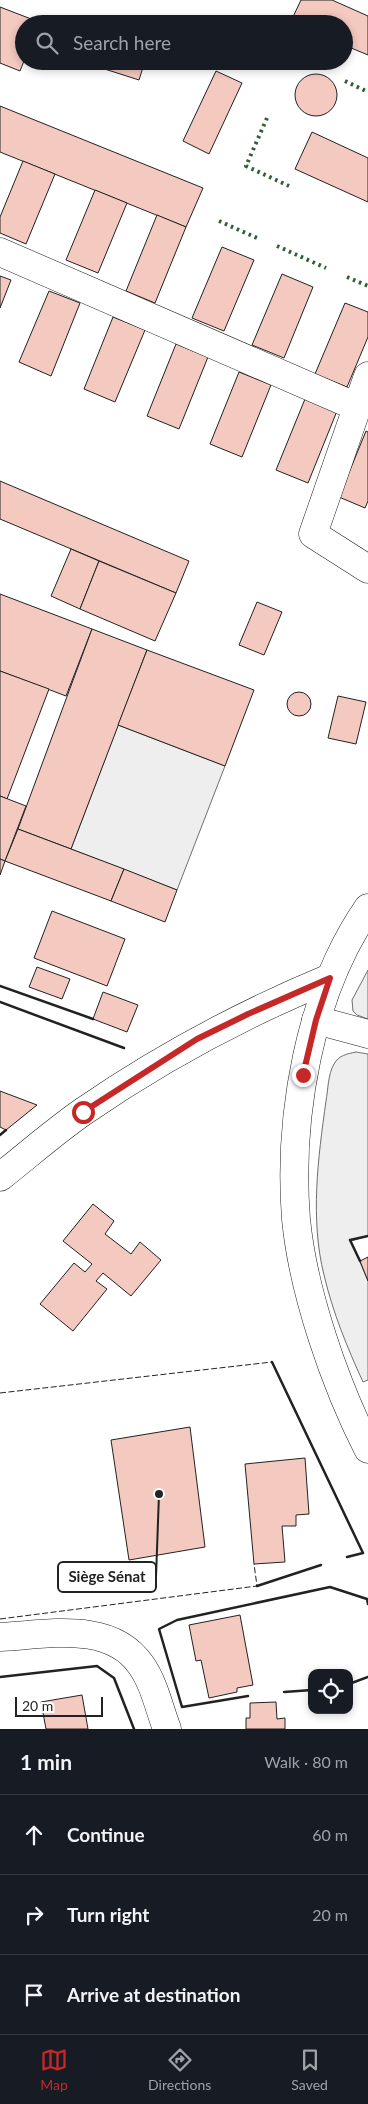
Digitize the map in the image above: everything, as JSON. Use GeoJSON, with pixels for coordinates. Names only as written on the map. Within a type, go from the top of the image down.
{"type":"FeatureCollection","features":[{"type":"Feature","properties":{"kind":"street"},"geometry":{"type":"LineString","coordinates":[[0,252],[357,407]]}},
{"type":"Feature","properties":{"kind":"street"},"geometry":{"type":"LineString","coordinates":[[368,376],[313,534],[368,569]]}},
{"type":"Feature","properties":{"kind":"street"},"geometry":{"type":"LineString","coordinates":[[368,908],[330,978],[316,1020],[302,1085],[295,1173],[296,1219],[304,1270],[332,1365],[368,1449]]}},
{"type":"Feature","properties":{"kind":"street"},"geometry":{"type":"LineString","coordinates":[[0,1177],[83,1112],[197,1039],[330,978]]}},
{"type":"Feature","properties":{"kind":"street"},"geometry":{"type":"LineString","coordinates":[[316,1020],[368,1034]]}},
{"type":"Feature","properties":{"kind":"street"},"geometry":{"type":"LineString","coordinates":[[0,1638],[78,1633],[94,1635],[113,1641],[130,1652],[141,1665],[167,1729]]}},
{"type":"Feature","properties":{"kind":"shaded area"},"geometry":{"type":"Polygon","coordinates":[[[118,725],[225,766],[177,890],[71,849],[118,725]]]}},
{"type":"Feature","properties":{"kind":"shaded area"},"geometry":{"type":"Polygon","coordinates":[[[368,970],[368,1019],[357,1015],[353,1011],[352,1000],[368,970]]]}},
{"type":"Feature","properties":{"kind":"shaded area"},"geometry":{"type":"Polygon","coordinates":[[[356,1052],[368,1054],[368,1236],[351,1241],[368,1281],[368,1380],[363,1382],[341,1330],[324,1275],[317,1232],[316,1210],[320,1144],[330,1072],[338,1059],[344,1055],[356,1052]]]}},
{"type":"Feature","properties":{"kind":"building"},"geometry":{"type":"Polygon","coordinates":[[[301,0],[332,0],[368,16],[368,55],[353,49],[353,15],[294,15],[301,0]]]}},
{"type":"Feature","properties":{"kind":"building"},"geometry":{"type":"Polygon","coordinates":[[[0,7],[21,15],[15,15],[15,69],[0,63],[0,7]]]}},
{"type":"Feature","properties":{"kind":"building"},"geometry":{"type":"Polygon","coordinates":[[[108,70],[142,70],[139,80],[108,70]]]}},
{"type":"Feature","properties":{"kind":"building"},"geometry":{"type":"Polygon","coordinates":[[[216,71],[242,83],[209,154],[183,141],[216,71]]]}},
{"type":"Feature","properties":{"kind":"building"},"geometry":{"type":"Polygon","coordinates":[[[316,74],[331,80],[337,95],[331,110],[316,116],[301,110],[295,95],[301,80],[316,74]]]}},
{"type":"Feature","properties":{"kind":"building"},"geometry":{"type":"Polygon","coordinates":[[[0,106],[203,188],[186,227],[0,152],[0,106]]]}},
{"type":"Feature","properties":{"kind":"building"},"geometry":{"type":"Polygon","coordinates":[[[312,132],[368,158],[368,202],[295,169],[312,132]]]}},
{"type":"Feature","properties":{"kind":"building"},"geometry":{"type":"Polygon","coordinates":[[[23,161],[55,174],[26,244],[0,233],[0,217],[23,161]]]}},
{"type":"Feature","properties":{"kind":"building"},"geometry":{"type":"Polygon","coordinates":[[[95,190],[127,203],[98,273],[66,260],[95,190]]]}},
{"type":"Feature","properties":{"kind":"building"},"geometry":{"type":"Polygon","coordinates":[[[157,215],[186,227],[155,303],[126,291],[157,215]]]}},
{"type":"Feature","properties":{"kind":"building"},"geometry":{"type":"Polygon","coordinates":[[[222,247],[254,260],[224,331],[192,318],[222,247]]]}},
{"type":"Feature","properties":{"kind":"building"},"geometry":{"type":"Polygon","coordinates":[[[282,274],[313,287],[284,358],[252,345],[282,274]]]}},
{"type":"Feature","properties":{"kind":"building"},"geometry":{"type":"Polygon","coordinates":[[[0,276],[11,280],[0,308],[0,276]]]}},
{"type":"Feature","properties":{"kind":"building"},"geometry":{"type":"Polygon","coordinates":[[[49,291],[80,303],[51,376],[19,362],[49,291]]]}},
{"type":"Feature","properties":{"kind":"building"},"geometry":{"type":"Polygon","coordinates":[[[345,303],[368,312],[368,337],[347,387],[315,374],[345,303]]]}},
{"type":"Feature","properties":{"kind":"building"},"geometry":{"type":"Polygon","coordinates":[[[113,317],[145,330],[115,402],[84,389],[113,317]]]}},
{"type":"Feature","properties":{"kind":"building"},"geometry":{"type":"Polygon","coordinates":[[[176,344],[208,357],[179,429],[147,416],[176,344]]]}},
{"type":"Feature","properties":{"kind":"building"},"geometry":{"type":"Polygon","coordinates":[[[239,372],[271,385],[242,457],[210,444],[239,372]]]}},
{"type":"Feature","properties":{"kind":"building"},"geometry":{"type":"Polygon","coordinates":[[[305,399],[337,411],[308,483],[276,470],[305,399]]]}},
{"type":"Feature","properties":{"kind":"building"},"geometry":{"type":"Polygon","coordinates":[[[366,431],[368,432],[368,501],[365,508],[339,497],[366,431]]]}},
{"type":"Feature","properties":{"kind":"building"},"geometry":{"type":"Polygon","coordinates":[[[0,481],[189,561],[176,593],[0,519],[0,481]]]}},
{"type":"Feature","properties":{"kind":"building"},"geometry":{"type":"Polygon","coordinates":[[[71,549],[99,561],[80,609],[51,596],[71,549]]]}},
{"type":"Feature","properties":{"kind":"building"},"geometry":{"type":"Polygon","coordinates":[[[99,561],[176,593],[155,641],[80,609],[99,561]]]}},
{"type":"Feature","properties":{"kind":"building"},"geometry":{"type":"Polygon","coordinates":[[[0,594],[92,629],[66,696],[0,671],[0,594]]]}},
{"type":"Feature","properties":{"kind":"building"},"geometry":{"type":"Polygon","coordinates":[[[257,602],[282,612],[264,655],[239,645],[257,602]]]}},
{"type":"Feature","properties":{"kind":"building"},"geometry":{"type":"Polygon","coordinates":[[[92,629],[147,650],[71,849],[18,829],[92,629]]]}},
{"type":"Feature","properties":{"kind":"building"},"geometry":{"type":"Polygon","coordinates":[[[147,650],[254,690],[225,766],[118,725],[147,650]]]}},
{"type":"Feature","properties":{"kind":"building"},"geometry":{"type":"Polygon","coordinates":[[[0,671],[49,689],[7,799],[0,796],[0,671]]]}},
{"type":"Feature","properties":{"kind":"building"},"geometry":{"type":"Polygon","coordinates":[[[299,692],[304,693],[310,699],[310,709],[304,715],[299,716],[294,715],[288,709],[287,704],[288,699],[294,693],[299,692]]]}},
{"type":"Feature","properties":{"kind":"building"},"geometry":{"type":"Polygon","coordinates":[[[338,696],[366,702],[356,744],[328,738],[338,696]]]}},
{"type":"Feature","properties":{"kind":"building"},"geometry":{"type":"Polygon","coordinates":[[[0,796],[26,806],[5,861],[0,859],[0,796]]]}},
{"type":"Feature","properties":{"kind":"building"},"geometry":{"type":"Polygon","coordinates":[[[18,829],[124,869],[111,901],[5,861],[18,829]]]}},
{"type":"Feature","properties":{"kind":"building"},"geometry":{"type":"Polygon","coordinates":[[[0,859],[5,861],[0,875],[0,859]]]}},
{"type":"Feature","properties":{"kind":"building"},"geometry":{"type":"Polygon","coordinates":[[[124,869],[177,890],[165,922],[111,901],[124,869]]]}},
{"type":"Feature","properties":{"kind":"building"},"geometry":{"type":"Polygon","coordinates":[[[52,911],[125,939],[107,986],[34,958],[52,911]]]}},
{"type":"Feature","properties":{"kind":"building"},"geometry":{"type":"Polygon","coordinates":[[[37,967],[70,979],[62,999],[29,987],[37,967]]]}},
{"type":"Feature","properties":{"kind":"building"},"geometry":{"type":"Polygon","coordinates":[[[103,992],[138,1005],[127,1032],[93,1019],[103,992]]]}},
{"type":"Feature","properties":{"kind":"building"},"geometry":{"type":"Polygon","coordinates":[[[0,1091],[37,1105],[6,1130],[0,1127],[0,1091]]]}},
{"type":"Feature","properties":{"kind":"building"},"geometry":{"type":"Polygon","coordinates":[[[93,1204],[114,1221],[105,1234],[131,1254],[140,1242],[161,1260],[131,1296],[103,1273],[96,1281],[107,1289],[73,1331],[40,1304],[74,1263],[85,1272],[92,1264],[63,1241],[93,1204]]]}},
{"type":"Feature","properties":{"kind":"building"},"geometry":{"type":"Polygon","coordinates":[[[368,1257],[368,1281],[360,1261],[368,1257]]]}},
{"type":"Feature","properties":{"kind":"building"},"geometry":{"type":"Polygon","coordinates":[[[190,1427],[205,1547],[129,1560],[111,1440],[190,1427]]]}},
{"type":"Feature","properties":{"kind":"building"},"geometry":{"type":"Polygon","coordinates":[[[305,1458],[309,1514],[296,1515],[296,1526],[282,1526],[285,1562],[254,1564],[245,1464],[305,1458]]]}},
{"type":"Feature","properties":{"kind":"building"},"geometry":{"type":"Polygon","coordinates":[[[240,1615],[253,1685],[237,1688],[237,1692],[209,1698],[201,1660],[196,1661],[189,1625],[240,1615]]]}},
{"type":"Feature","properties":{"kind":"building"},"geometry":{"type":"Polygon","coordinates":[[[82,1695],[88,1729],[46,1729],[41,1702],[82,1695]]]}},
{"type":"Feature","properties":{"kind":"building"},"geometry":{"type":"Polygon","coordinates":[[[276,1702],[277,1719],[285,1718],[285,1729],[246,1729],[246,1718],[250,1718],[250,1703],[276,1702]]]}},
{"type":"Feature","properties":{"kind":"hedge"},"geometry":{"type":"LineString","coordinates":[[345,81],[368,92]]}},
{"type":"Feature","properties":{"kind":"hedge"},"geometry":{"type":"LineString","coordinates":[[267,118],[246,166],[289,186]]}},
{"type":"Feature","properties":{"kind":"hedge"},"geometry":{"type":"LineString","coordinates":[[219,221],[257,238]]}},
{"type":"Feature","properties":{"kind":"hedge"},"geometry":{"type":"LineString","coordinates":[[277,246],[326,268]]}},
{"type":"Feature","properties":{"kind":"hedge"},"geometry":{"type":"LineString","coordinates":[[347,277],[368,286]]}},
{"type":"Feature","properties":{"kind":"fence"},"geometry":{"type":"LineString","coordinates":[[0,1393],[272,1362]]}},
{"type":"Feature","properties":{"kind":"fence"},"geometry":{"type":"LineString","coordinates":[[0,1619],[257,1586],[254,1564]]}},
{"type":"Feature","properties":{"kind":"wall"},"geometry":{"type":"LineString","coordinates":[[0,986],[93,1019]]}},
{"type":"Feature","properties":{"kind":"wall"},"geometry":{"type":"LineString","coordinates":[[0,1002],[124,1048]]}},
{"type":"Feature","properties":{"kind":"wall"},"geometry":{"type":"LineString","coordinates":[[0,1135],[6,1130]]}},
{"type":"Feature","properties":{"kind":"wall"},"geometry":{"type":"LineString","coordinates":[[360,1261],[350,1240],[368,1236]]}},
{"type":"Feature","properties":{"kind":"wall"},"geometry":{"type":"LineString","coordinates":[[272,1362],[363,1553],[347,1557]]}},
{"type":"Feature","properties":{"kind":"wall"},"geometry":{"type":"LineString","coordinates":[[257,1586],[321,1565]]}},
{"type":"Feature","properties":{"kind":"wall"},"geometry":{"type":"LineString","coordinates":[[248,1696],[182,1707],[159,1629],[177,1620],[330,1587],[367,1599],[368,1604]]}},
{"type":"Feature","properties":{"kind":"wall"},"geometry":{"type":"LineString","coordinates":[[0,1677],[97,1666],[114,1678],[134,1729]]}},
{"type":"Feature","properties":{"kind":"wall"},"geometry":{"type":"LineString","coordinates":[[353,1683],[368,1677]]}},
{"type":"Feature","properties":{"kind":"wall"},"geometry":{"type":"LineString","coordinates":[[284,1692],[308,1690]]}},
{"type":"Feature","properties":{"kind":"place","name":"Siège Sénat"},"geometry":{"type":"Point","coordinates":[159,1494]}},
{"type":"Feature","properties":{"kind":"route"},"geometry":{"type":"LineString","coordinates":[[83,1112],[197,1039],[290,994],[330,978],[316,1020],[303,1075]]}}]}
